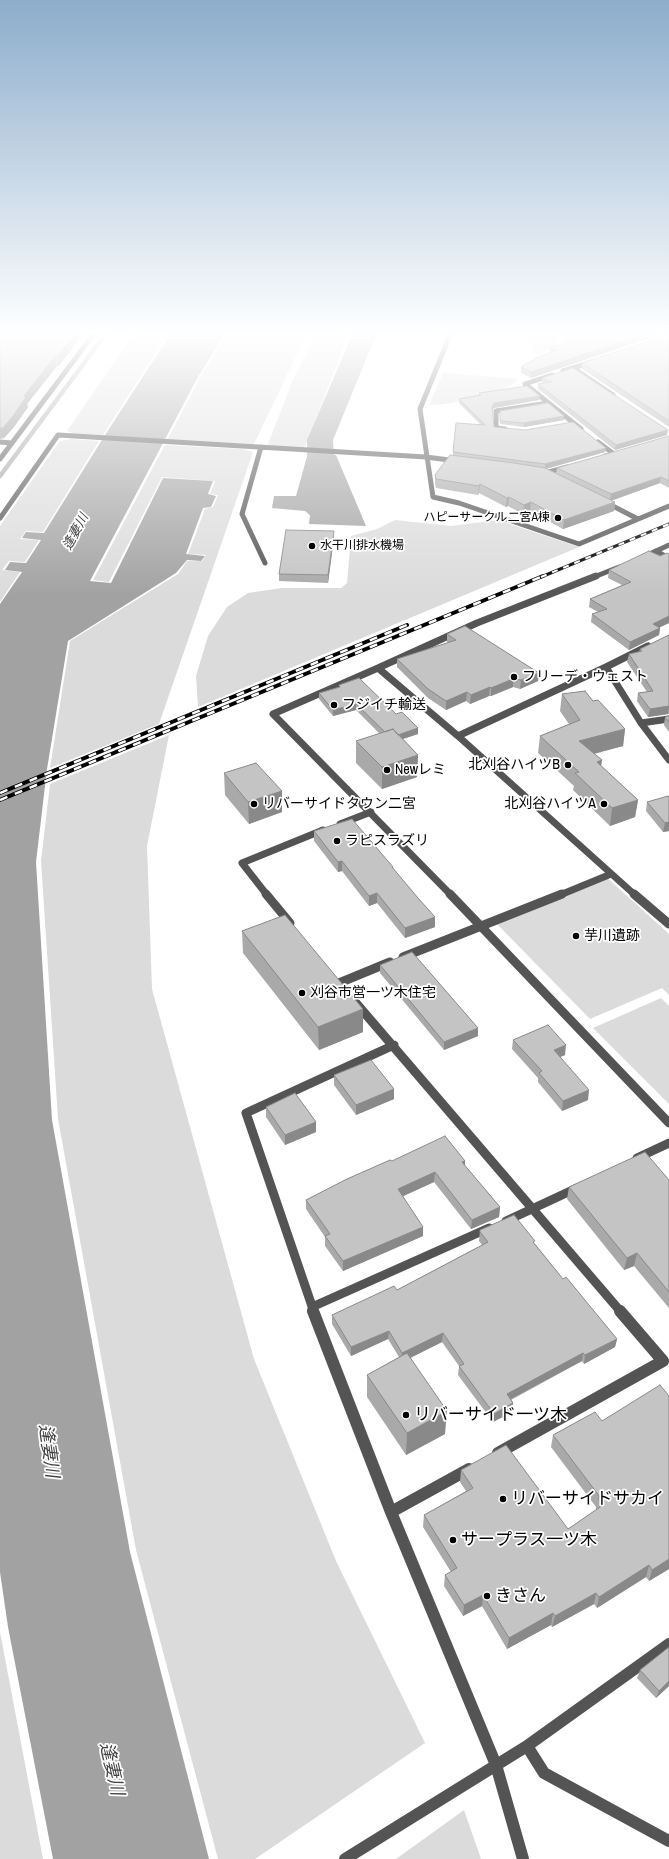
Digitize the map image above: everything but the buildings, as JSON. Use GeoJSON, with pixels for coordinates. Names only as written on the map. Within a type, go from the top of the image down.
{"type":"FeatureCollection","features":[{"type":"Feature","properties":{"kind":"street"},"geometry":{"type":"LineString","coordinates":[[0,459],[28,422]]}},
{"type":"Feature","properties":{"kind":"street"},"geometry":{"type":"LineString","coordinates":[[422,422],[432,497],[459,504],[579,544],[669,506]]}},
{"type":"Feature","properties":{"kind":"street"},"geometry":{"type":"LineString","coordinates":[[496,422],[496,428],[510,430]]}},
{"type":"Feature","properties":{"kind":"street"},"geometry":{"type":"LineString","coordinates":[[566,424],[573,422],[584,431]]}},
{"type":"Feature","properties":{"kind":"street"},"geometry":{"type":"LineString","coordinates":[[0,518],[58,435],[426,457],[461,461]]}},
{"type":"Feature","properties":{"kind":"street"},"geometry":{"type":"LineString","coordinates":[[596,440],[614,454]]}},
{"type":"Feature","properties":{"kind":"street"},"geometry":{"type":"LineString","coordinates":[[0,442],[12,443]]}},
{"type":"Feature","properties":{"kind":"street"},"geometry":{"type":"LineString","coordinates":[[261,447],[242,514],[264,563]]}},
{"type":"Feature","properties":{"kind":"street"},"geometry":{"type":"LineString","coordinates":[[598,458],[620,452]]}},
{"type":"Feature","properties":{"kind":"street"},"geometry":{"type":"LineString","coordinates":[[544,473],[575,464]]}},
{"type":"Feature","properties":{"kind":"street"},"geometry":{"type":"LineString","coordinates":[[537,472],[551,476]]}},
{"type":"Feature","properties":{"kind":"street"},"geometry":{"type":"LineString","coordinates":[[598,499],[638,519]]}},
{"type":"Feature","properties":{"kind":"street"},"geometry":{"type":"LineString","coordinates":[[634,560],[669,545]]}},
{"type":"Feature","properties":{"kind":"street"},"geometry":{"type":"LineString","coordinates":[[656,551],[669,558]]}},
{"type":"Feature","properties":{"kind":"street"},"geometry":{"type":"LineString","coordinates":[[627,563],[477,623],[273,714],[481,925],[669,1123]]}},
{"type":"Feature","properties":{"kind":"street"},"geometry":{"type":"LineString","coordinates":[[458,736],[655,643]]}},
{"type":"Feature","properties":{"kind":"street"},"geometry":{"type":"LineString","coordinates":[[606,667],[641,723],[669,760]]}},
{"type":"Feature","properties":{"kind":"street"},"geometry":{"type":"LineString","coordinates":[[378,668],[458,736],[611,874],[669,924]]}},
{"type":"Feature","properties":{"kind":"street"},"geometry":{"type":"LineString","coordinates":[[641,723],[669,719]]}},
{"type":"Feature","properties":{"kind":"street"},"geometry":{"type":"LineString","coordinates":[[295,929],[242,863],[371,812]]}},
{"type":"Feature","properties":{"kind":"street"},"geometry":{"type":"LineString","coordinates":[[489,1458],[666,1365],[534,1208],[342,986],[481,925],[611,874]]}},
{"type":"Feature","properties":{"kind":"street"},"geometry":{"type":"LineString","coordinates":[[394,1046],[246,1113],[312,1307],[391,1512],[496,1766],[524,1859]]}},
{"type":"Feature","properties":{"kind":"street"},"geometry":{"type":"LineString","coordinates":[[626,1164],[669,1143]]}},
{"type":"Feature","properties":{"kind":"street"},"geometry":{"type":"LineString","coordinates":[[312,1307],[534,1208],[584,1184]]}},
{"type":"Feature","properties":{"kind":"street"},"geometry":{"type":"LineString","coordinates":[[391,1512],[475,1466]]}},
{"type":"Feature","properties":{"kind":"street"},"geometry":{"type":"LineString","coordinates":[[345,1859],[527,1746],[669,1644]]}},
{"type":"Feature","properties":{"kind":"street"},"geometry":{"type":"LineString","coordinates":[[527,1746],[544,1773],[669,1841]]}},
{"type":"Feature","properties":{"kind":"shaded area"},"geometry":{"type":"Polygon","coordinates":[[[73,422],[111,422],[103,435],[75,434],[67,431],[73,422]]]}},
{"type":"Feature","properties":{"kind":"shaded area"},"geometry":{"type":"Polygon","coordinates":[[[177,422],[265,422],[254,444],[167,440],[177,422]]]}},
{"type":"Feature","properties":{"kind":"shaded area"},"geometry":{"type":"Polygon","coordinates":[[[277,422],[315,422],[305,447],[273,446],[268,444],[277,422]]]}},
{"type":"Feature","properties":{"kind":"shaded area"},"geometry":{"type":"Polygon","coordinates":[[[71,439],[99,441],[43,532],[26,531],[20,539],[39,540],[25,562],[9,561],[2,570],[20,572],[0,602],[0,526],[60,441],[71,439]]]}},
{"type":"Feature","properties":{"kind":"shaded area"},"geometry":{"type":"Polygon","coordinates":[[[165,445],[242,449],[253,452],[159,724],[50,768],[70,641],[178,574],[187,561],[202,561],[206,555],[188,554],[205,509],[213,507],[218,495],[210,494],[215,481],[162,477],[109,582],[93,580],[165,445]]]}},
{"type":"Feature","properties":{"kind":"shaded area"},"geometry":{"type":"Polygon","coordinates":[[[395,520],[451,526],[498,520],[579,547],[198,707],[196,676],[208,636],[227,607],[248,593],[282,588],[341,588],[347,583],[351,536],[377,529],[395,520]]]}},
{"type":"Feature","properties":{"kind":"shaded area"},"geometry":{"type":"Polygon","coordinates":[[[169,735],[147,846],[152,989],[254,1359],[336,1561],[425,1743],[255,1859],[218,1859],[136,1550],[58,1119],[41,861],[50,784],[169,735]]]}},
{"type":"Feature","properties":{"kind":"shaded area"},"geometry":{"type":"Polygon","coordinates":[[[605,876],[669,934],[669,995],[662,988],[590,1019],[494,921],[605,876]]]}},
{"type":"Feature","properties":{"kind":"shaded area"},"geometry":{"type":"Polygon","coordinates":[[[661,998],[669,1006],[669,1104],[593,1028],[661,998]]]}},
{"type":"Feature","properties":{"kind":"shaded area"},"geometry":{"type":"Polygon","coordinates":[[[0,1632],[43,1859],[0,1859],[0,1632]]]}},
{"type":"Feature","properties":{"kind":"shaded area"},"geometry":{"type":"Polygon","coordinates":[[[464,1810],[481,1859],[396,1859],[464,1810]]]}},
{"type":"Feature","properties":{"kind":"water","name":"逢妻川"},"geometry":{"type":"Polygon","coordinates":[[[114,422],[174,422],[90,581],[111,583],[163,478],[213,481],[208,494],[216,496],[211,507],[203,508],[186,554],[205,556],[201,561],[187,560],[176,573],[68,641],[47,769],[36,862],[52,1120],[130,1552],[209,1859],[53,1859],[8,1627],[0,1572],[0,604],[22,572],[5,570],[10,562],[26,563],[41,540],[22,538],[26,532],[44,533],[114,422]]]}},
{"type":"Feature","properties":{"kind":"water"},"geometry":{"type":"Polygon","coordinates":[[[308,453],[336,455],[366,526],[309,524],[310,515],[305,511],[272,508],[274,496],[296,496],[308,453]]]}},
{"type":"Feature","properties":{"kind":"waterway"},"geometry":{"type":"LineString","coordinates":[[0,476],[40,422]]}},
{"type":"Feature","properties":{"kind":"waterway"},"geometry":{"type":"LineString","coordinates":[[323,513],[320,440],[328,422]]}},
{"type":"Feature","properties":{"kind":"railway"},"geometry":{"type":"LineString","coordinates":[[541,577],[669,524]]}},
{"type":"Feature","properties":{"kind":"railway"},"geometry":{"type":"LineString","coordinates":[[0,800],[543,576]]}},
{"type":"Feature","properties":{"kind":"railway"},"geometry":{"type":"LineString","coordinates":[[0,793],[407,625]]}},
{"type":"Feature","properties":{"kind":"place","name":"ハピーサークル二宮A棟"},"geometry":{"type":"Point","coordinates":[558,518]}},
{"type":"Feature","properties":{"kind":"place","name":"水干川排水機場"},"geometry":{"type":"Point","coordinates":[312,546]}},
{"type":"Feature","properties":{"kind":"place","name":"フリーデ・ウェスト"},"geometry":{"type":"Point","coordinates":[514,677]}},
{"type":"Feature","properties":{"kind":"place","name":"フジイチ輸送"},"geometry":{"type":"Point","coordinates":[334,705]}},
{"type":"Feature","properties":{"kind":"place","name":"北刈谷ハイツB"},"geometry":{"type":"Point","coordinates":[568,765]}},
{"type":"Feature","properties":{"kind":"place","name":"Newレミ"},"geometry":{"type":"Point","coordinates":[387,770]}},
{"type":"Feature","properties":{"kind":"place","name":"リバーサイドタウン二宮"},"geometry":{"type":"Point","coordinates":[254,804]}},
{"type":"Feature","properties":{"kind":"place","name":"北刈谷ハイツA"},"geometry":{"type":"Point","coordinates":[604,804]}},
{"type":"Feature","properties":{"kind":"place","name":"ラピスラズリ"},"geometry":{"type":"Point","coordinates":[337,841]}},
{"type":"Feature","properties":{"kind":"place","name":"芋川遺跡"},"geometry":{"type":"Point","coordinates":[576,936]}},
{"type":"Feature","properties":{"kind":"place","name":"刈谷市営一ツ木住宅"},"geometry":{"type":"Point","coordinates":[302,993]}},
{"type":"Feature","properties":{"kind":"place","name":"リバーサイド一ツ木"},"geometry":{"type":"Point","coordinates":[406,1415]}},
{"type":"Feature","properties":{"kind":"place","name":"リバーサイドサカイ"},"geometry":{"type":"Point","coordinates":[503,1499]}},
{"type":"Feature","properties":{"kind":"place","name":"サープラス一ツ木"},"geometry":{"type":"Point","coordinates":[453,1540]}},
{"type":"Feature","properties":{"kind":"place","name":"きさん"},"geometry":{"type":"Point","coordinates":[487,1596]}}]}
